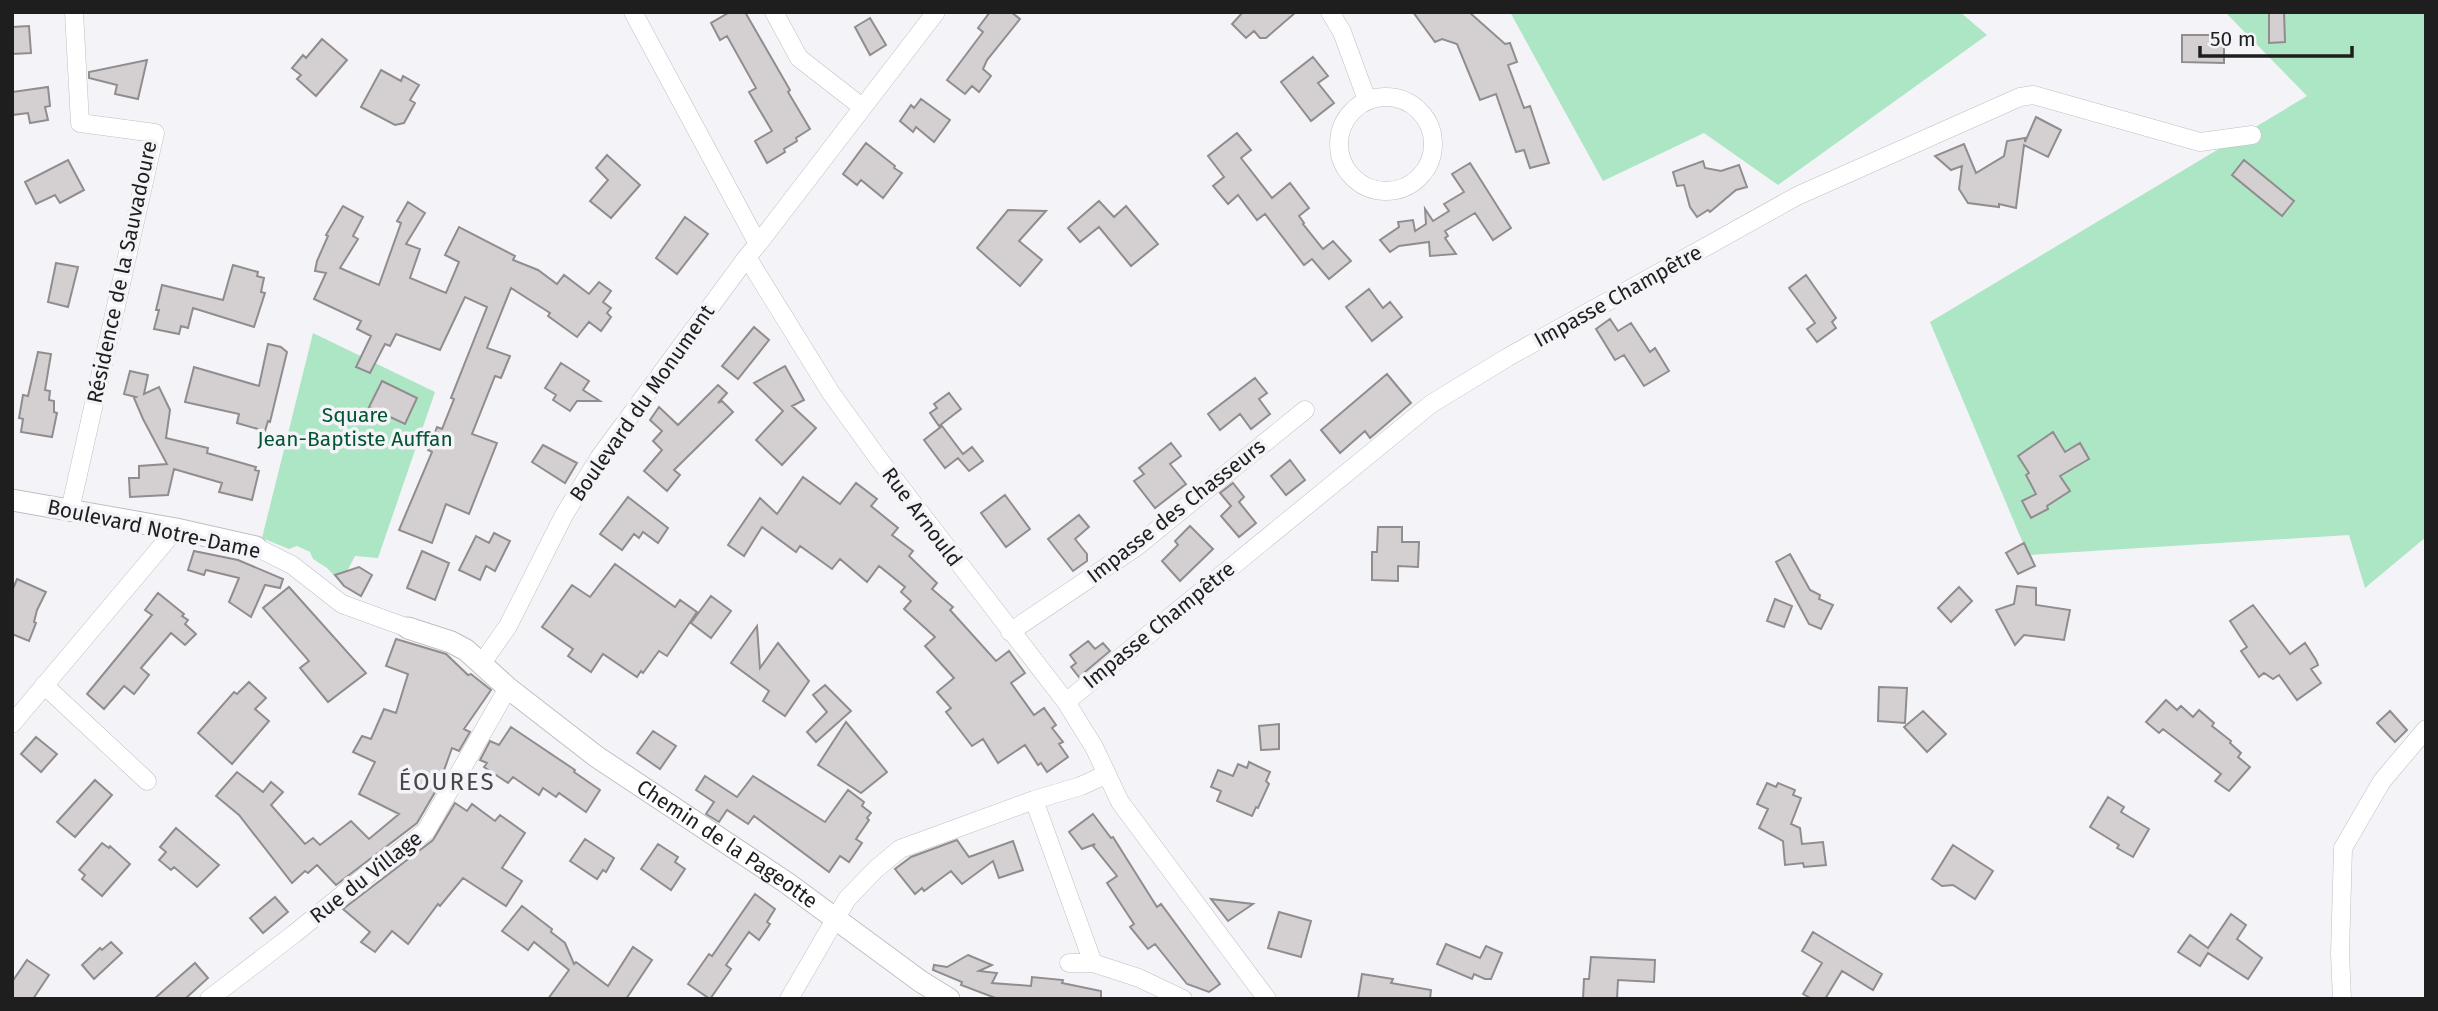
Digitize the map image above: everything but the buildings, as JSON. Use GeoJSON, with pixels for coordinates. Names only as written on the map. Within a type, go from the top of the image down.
{"type":"FeatureCollection","features":[{"type":"Feature","properties":{"kind":"street","name":"Résidence de la Sauvadoure"},"geometry":{"type":"LineString","coordinates":[[70,510],[155,133],[80,123],[74,12]]}},
{"type":"Feature","properties":{"kind":"street","name":"Rue Arnould"},"geometry":{"type":"LineString","coordinates":[[633,12],[753,251],[831,393],[1010,632],[1066,702],[1094,747],[1120,802],[1267,999]]}},
{"type":"Feature","properties":{"kind":"street"},"geometry":{"type":"LineString","coordinates":[[774,12],[799,58],[862,107]]}},
{"type":"Feature","properties":{"kind":"street","name":"Boulevard du Monument"},"geometry":{"type":"LineString","coordinates":[[482,663],[508,626],[564,515],[599,458],[936,12]]}},
{"type":"Feature","properties":{"kind":"street"},"geometry":{"type":"LineString","coordinates":[[1330,12],[1342,32],[1367,100]]}},
{"type":"Feature","properties":{"kind":"street","name":"Impasse Champêtre"},"geometry":{"type":"LineString","coordinates":[[1066,702],[1431,404],[1508,357],[1797,196],[2020,97],[2033,95],[2200,142],[2252,135]]}},
{"type":"Feature","properties":{"kind":"street"},"geometry":{"type":"LineString","coordinates":[[1383,97],[1399,99],[1414,106],[1425,118],[1432,133],[1433,149],[1428,165],[1418,178],[1405,187],[1388,191],[1372,189],[1357,182],[1346,170],[1339,155],[1343,122],[1353,109],[1367,100],[1383,97]]}},
{"type":"Feature","properties":{"kind":"street","name":"Impasse des Chasseurs"},"geometry":{"type":"LineString","coordinates":[[1010,632],[1136,547],[1304,410]]}},
{"type":"Feature","properties":{"kind":"street","name":"Boulevard Notre-Dame"},"geometry":{"type":"LineString","coordinates":[[12,500],[176,529],[256,547],[292,565],[342,604],[466,650],[508,688]]}},
{"type":"Feature","properties":{"kind":"street"},"geometry":{"type":"LineString","coordinates":[[12,724],[176,529]]}},
{"type":"Feature","properties":{"kind":"street"},"geometry":{"type":"LineString","coordinates":[[44,685],[147,781]]}},
{"type":"Feature","properties":{"kind":"street","name":"Chemin de la Pageotte"},"geometry":{"type":"LineString","coordinates":[[508,688],[597,757],[730,845],[949,999]]}},
{"type":"Feature","properties":{"kind":"street","name":"Rue du Village"},"geometry":{"type":"LineString","coordinates":[[209,999],[426,831],[508,688]]}},
{"type":"Feature","properties":{"kind":"street"},"geometry":{"type":"LineString","coordinates":[[2342,999],[2340,954],[2343,848],[2382,781],[2426,729]]}},
{"type":"Feature","properties":{"kind":"street"},"geometry":{"type":"LineString","coordinates":[[789,999],[848,899],[876,869],[900,849],[1034,800],[1081,786],[1107,774]]}},
{"type":"Feature","properties":{"kind":"street"},"geometry":{"type":"LineString","coordinates":[[1034,800],[1093,963]]}},
{"type":"Feature","properties":{"kind":"street"},"geometry":{"type":"LineString","coordinates":[[1069,963],[1093,963],[1139,978],[1183,999]]}},
{"type":"Feature","properties":{"kind":"green space"},"geometry":{"type":"Polygon","coordinates":[[[1510,12],[1960,12],[1987,35],[1778,185],[1704,133],[1603,181],[1510,12]]]}},
{"type":"Feature","properties":{"kind":"green space"},"geometry":{"type":"Polygon","coordinates":[[[2225,12],[2426,12],[2426,537],[2365,588],[2349,535],[2028,555],[1930,322],[2307,96],[2225,12]]]}},
{"type":"Feature","properties":{"kind":"green space","name":"Square Jean-Baptiste Auffan"},"geometry":{"type":"Polygon","coordinates":[[[313,333],[435,392],[378,558],[355,556],[341,583],[327,568],[313,559],[310,552],[297,546],[289,549],[262,538],[313,333]]]}},
{"type":"Feature","properties":{"kind":"district","name":"ÉOURES"},"geometry":{"type":"Point","coordinates":[447,782]}}]}
